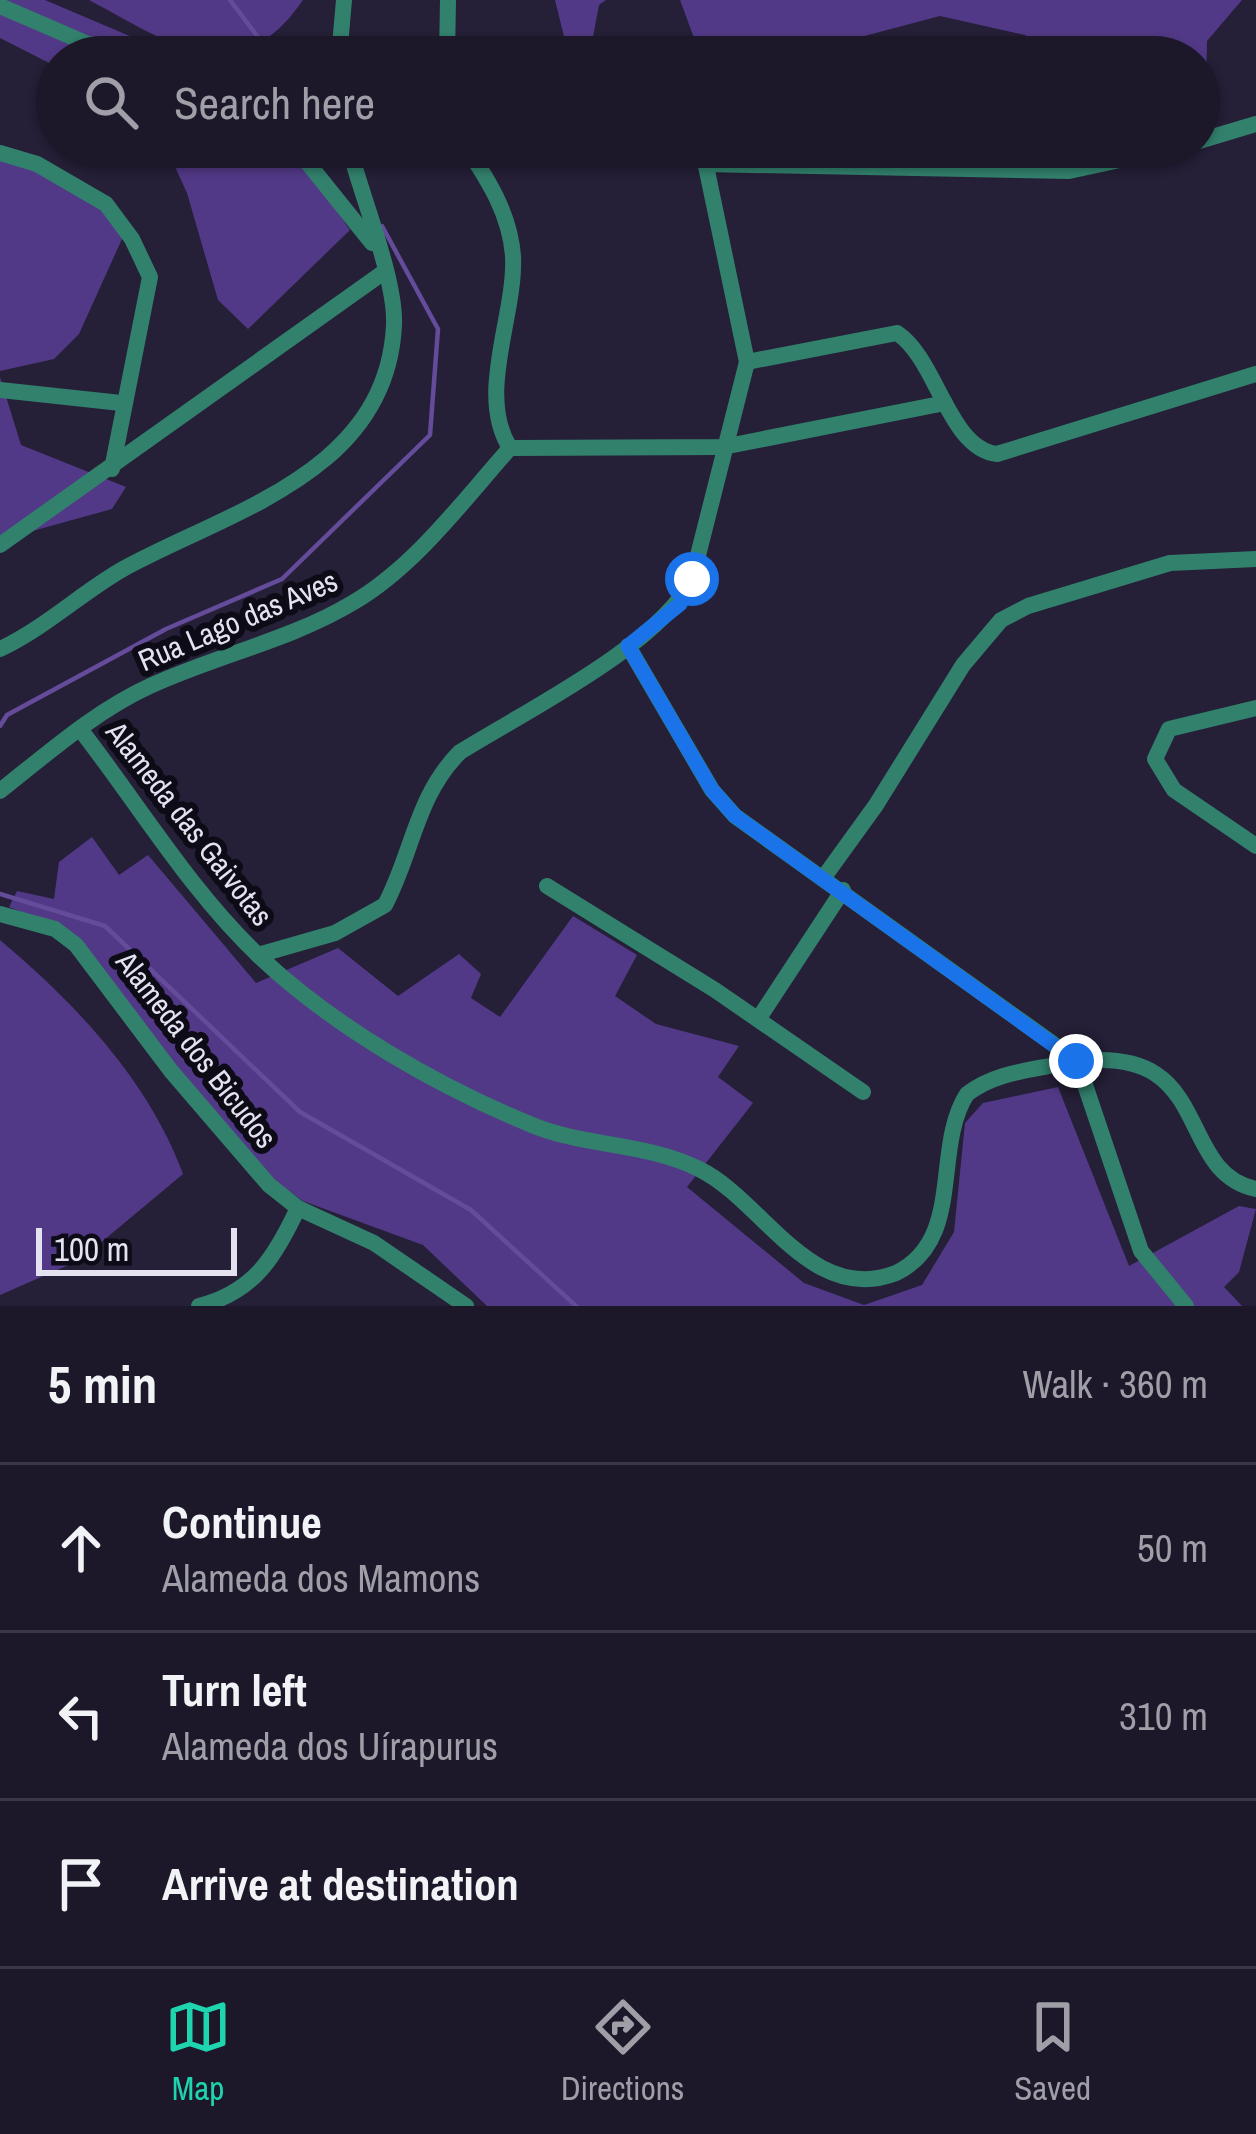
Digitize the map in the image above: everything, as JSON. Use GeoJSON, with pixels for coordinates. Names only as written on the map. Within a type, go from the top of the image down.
{"type":"FeatureCollection","features":[{"type":"Feature","properties":{"kind":"street"},"geometry":{"type":"LineString","coordinates":[[341,36],[344,0]]}},
{"type":"Feature","properties":{"kind":"street"},"geometry":{"type":"LineString","coordinates":[[447,36],[448,0]]}},
{"type":"Feature","properties":{"kind":"street"},"geometry":{"type":"LineString","coordinates":[[0,6],[69,36]]}},
{"type":"Feature","properties":{"kind":"street"},"geometry":{"type":"LineString","coordinates":[[1220,135],[1256,124]]}},
{"type":"Feature","properties":{"kind":"street"},"geometry":{"type":"LineString","coordinates":[[0,153],[36,164]]}},
{"type":"Feature","properties":{"kind":"street"},"geometry":{"type":"LineString","coordinates":[[45,168],[106,204],[143,260],[149,299],[122,403],[112,469]]}},
{"type":"Feature","properties":{"kind":"street"},"geometry":{"type":"LineString","coordinates":[[312,168],[376,249]]}},
{"type":"Feature","properties":{"kind":"street"},"geometry":{"type":"LineString","coordinates":[[0,649],[117,573],[274,496],[336,453],[380,381],[391,345],[392,305],[355,168]]}},
{"type":"Feature","properties":{"kind":"street"},"geometry":{"type":"LineString","coordinates":[[480,168],[498,196],[512,252],[497,392],[510,448],[723,448],[945,404]]}},
{"type":"Feature","properties":{"kind":"street"},"geometry":{"type":"LineString","coordinates":[[258,955],[335,933],[385,905],[425,795],[442,769],[460,752],[628,646],[666,618],[686,591],[747,362],[707,168]]}},
{"type":"Feature","properties":{"kind":"street"},"geometry":{"type":"LineString","coordinates":[[996,168],[1083,168]]}},
{"type":"Feature","properties":{"kind":"street"},"geometry":{"type":"LineString","coordinates":[[0,545],[384,272]]}},
{"type":"Feature","properties":{"kind":"street"},"geometry":{"type":"LineString","coordinates":[[747,362],[897,333],[912,344],[973,445],[997,454],[1256,374]]}},
{"type":"Feature","properties":{"kind":"street"},"geometry":{"type":"LineString","coordinates":[[0,390],[122,403]]}},
{"type":"Feature","properties":{"kind":"street","name":"Rua Lago das Aves"},"geometry":{"type":"LineString","coordinates":[[0,791],[80,729],[143,689],[314,624],[356,601],[417,551],[510,448]]}},
{"type":"Feature","properties":{"kind":"street"},"geometry":{"type":"LineString","coordinates":[[824,877],[876,805],[963,665],[1001,620],[1028,606],[1170,563],[1256,559]]}},
{"type":"Feature","properties":{"kind":"street"},"geometry":{"type":"LineString","coordinates":[[628,646],[724,803],[773,846],[843,890],[1076,1061],[1141,1251],[1186,1306]]}},
{"type":"Feature","properties":{"kind":"street"},"geometry":{"type":"LineString","coordinates":[[1256,708],[1169,729],[1155,759],[1174,790],[1256,846]]}},
{"type":"Feature","properties":{"kind":"street","name":"Alameda das Gaivotas"},"geometry":{"type":"LineString","coordinates":[[80,729],[160,838],[258,955],[355,1029],[482,1102],[552,1132],[700,1169],[731,1190],[798,1256],[844,1280],[869,1282],[897,1272],[928,1244],[941,1214],[950,1138],[967,1094],[1001,1076],[1076,1061],[1118,1061],[1165,1077],[1228,1179],[1256,1189]]}},
{"type":"Feature","properties":{"kind":"street"},"geometry":{"type":"LineString","coordinates":[[548,886],[758,1018],[862,1092]]}},
{"type":"Feature","properties":{"kind":"street"},"geometry":{"type":"LineString","coordinates":[[758,1018],[843,890]]}},
{"type":"Feature","properties":{"kind":"street","name":"Alameda dos Bicudos"},"geometry":{"type":"LineString","coordinates":[[0,914],[55,929],[76,945],[268,1185],[298,1208],[362,1236],[466,1306]]}},
{"type":"Feature","properties":{"kind":"street"},"geometry":{"type":"LineString","coordinates":[[199,1306],[250,1284],[270,1261],[298,1208]]}},
{"type":"Feature","properties":{"kind":"shaded area"},"geometry":{"type":"Polygon","coordinates":[[[0,0],[45,0],[130,36],[36,36],[36,56],[0,38],[0,0]]]}},
{"type":"Feature","properties":{"kind":"shaded area"},"geometry":{"type":"Polygon","coordinates":[[[89,0],[303,0],[268,36],[157,36],[89,0]]]}},
{"type":"Feature","properties":{"kind":"shaded area"},"geometry":{"type":"Polygon","coordinates":[[[555,0],[606,0],[599,5],[593,36],[564,36],[555,0]]]}},
{"type":"Feature","properties":{"kind":"shaded area"},"geometry":{"type":"Polygon","coordinates":[[[680,0],[1242,0],[1211,36],[1026,36],[940,16],[864,36],[693,36],[680,0]]]}},
{"type":"Feature","properties":{"kind":"shaded area"},"geometry":{"type":"Polygon","coordinates":[[[0,155],[81,189],[126,230],[79,334],[54,359],[0,371],[0,155]]]}},
{"type":"Feature","properties":{"kind":"shaded area"},"geometry":{"type":"Polygon","coordinates":[[[176,168],[307,168],[350,230],[248,329],[218,300],[176,168]]]}},
{"type":"Feature","properties":{"kind":"shaded area"},"geometry":{"type":"Polygon","coordinates":[[[0,377],[21,445],[126,487],[112,509],[0,540],[0,377]]]}},
{"type":"Feature","properties":{"kind":"shaded area"},"geometry":{"type":"Polygon","coordinates":[[[92,837],[119,875],[148,855],[256,983],[338,948],[398,996],[459,954],[481,974],[471,998],[500,1017],[573,916],[637,955],[615,996],[656,1024],[739,1046],[718,1077],[753,1103],[687,1187],[804,1283],[864,1305],[922,1285],[954,1232],[965,1123],[983,1103],[1058,1087],[1129,1266],[1239,1206],[1256,1209],[1239,1272],[1224,1287],[1242,1306],[487,1306],[423,1245],[303,1201],[268,1176],[143,1044],[69,931],[9,907],[17,891],[54,899],[59,862],[92,837]]]}},
{"type":"Feature","properties":{"kind":"shaded area"},"geometry":{"type":"Polygon","coordinates":[[[0,940],[56,990],[107,1046],[150,1107],[183,1174],[80,1260],[0,1295],[0,940]]]}},
{"type":"Feature","properties":{"kind":"waterway"},"geometry":{"type":"LineString","coordinates":[[230,0],[257,36]]}},
{"type":"Feature","properties":{"kind":"waterway"},"geometry":{"type":"LineString","coordinates":[[0,726],[7,715],[166,629],[282,579],[430,435],[438,329],[382,226]]}},
{"type":"Feature","properties":{"kind":"waterway"},"geometry":{"type":"LineString","coordinates":[[0,894],[105,926],[300,1112],[471,1210],[576,1306]]}},
{"type":"Feature","properties":{"kind":"route"},"geometry":{"type":"LineString","coordinates":[[692,579],[680,604],[628,646],[712,790],[773,846],[843,890],[1076,1061]]}}]}
